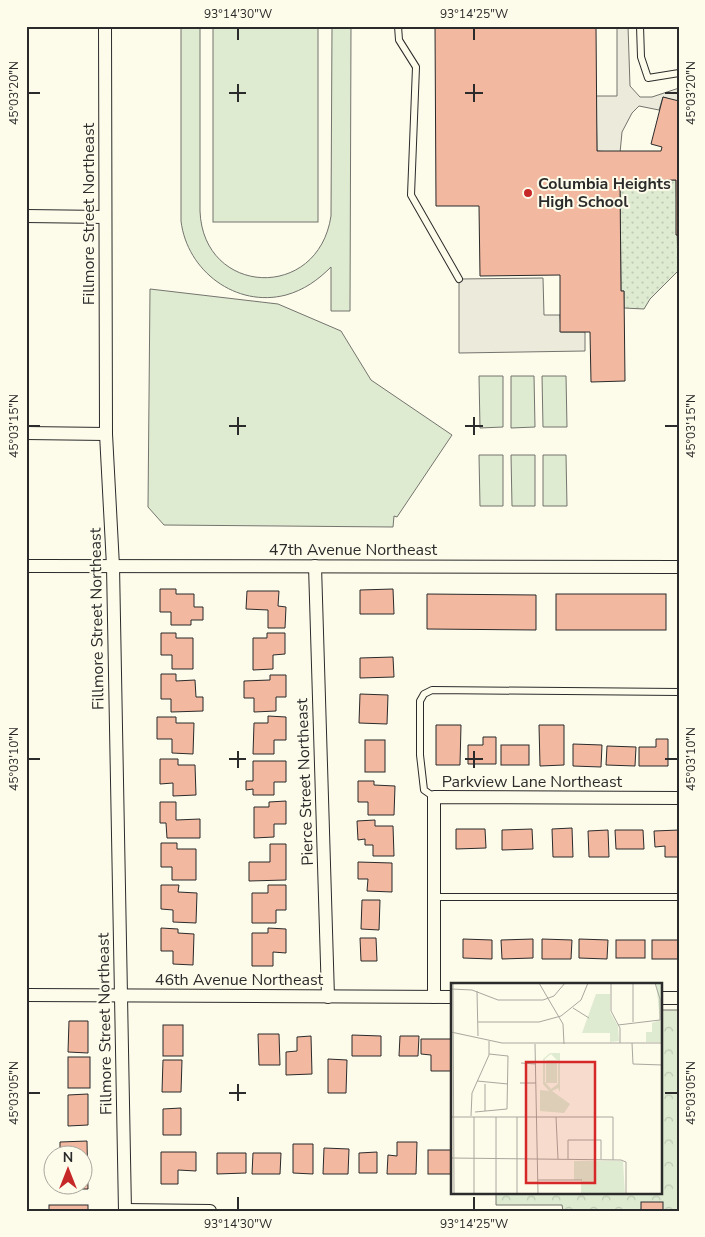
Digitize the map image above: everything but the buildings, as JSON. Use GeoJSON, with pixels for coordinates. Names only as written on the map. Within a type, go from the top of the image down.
{"type":"FeatureCollection","features":[{"type":"Feature","properties":{"kind":"street","name":"Fillmore Street Northeast"},"geometry":{"type":"LineString","coordinates":[[105,26],[106,434],[114,566],[125,1211]]}},
{"type":"Feature","properties":{"kind":"street"},"geometry":{"type":"LineString","coordinates":[[26,216],[105,217]]}},
{"type":"Feature","properties":{"kind":"street"},"geometry":{"type":"LineString","coordinates":[[26,434],[106,434]]}},
{"type":"Feature","properties":{"kind":"street","name":"47th Avenue Northeast"},"geometry":{"type":"LineString","coordinates":[[26,566],[679,567]]}},
{"type":"Feature","properties":{"kind":"street","name":"Pierce Street Northeast"},"geometry":{"type":"LineString","coordinates":[[315,566],[328,997]]}},
{"type":"Feature","properties":{"kind":"street","name":"Parkview Lane Northeast"},"geometry":{"type":"LineString","coordinates":[[434,997],[434,797],[679,798]]}},
{"type":"Feature","properties":{"kind":"street","name":"46th Avenue Northeast"},"geometry":{"type":"LineString","coordinates":[[26,995],[451,997]]}},
{"type":"Feature","properties":{"kind":"street"},"geometry":{"type":"LineString","coordinates":[[662,998],[679,998]]}},
{"type":"Feature","properties":{"kind":"street"},"geometry":{"type":"LineString","coordinates":[[125,1211],[210,1211]]}},
{"type":"Feature","properties":{"kind":"lane"},"geometry":{"type":"LineString","coordinates":[[398,26],[400,40],[416,67],[411,195],[459,279]]}},
{"type":"Feature","properties":{"kind":"lane"},"geometry":{"type":"LineString","coordinates":[[640,26],[641,57],[648,78],[679,73]]}},
{"type":"Feature","properties":{"kind":"lane"},"geometry":{"type":"LineString","coordinates":[[434,797],[424,790],[420,756],[420,702],[424,694],[432,690],[679,692]]}},
{"type":"Feature","properties":{"kind":"lane"},"geometry":{"type":"LineString","coordinates":[[434,897],[679,897]]}},
{"type":"Feature","properties":{"kind":"green space"},"geometry":{"type":"Polygon","coordinates":[[[181,26],[200,26],[200,211],[206,239],[220,260],[239,273],[262,278],[285,275],[305,263],[322,244],[331,216],[332,26],[351,26],[350,311],[331,311],[331,267],[316,280],[299,290],[286,295],[267,298],[249,296],[217,282],[204,270],[193,255],[185,239],[181,221],[181,26]]]}},
{"type":"Feature","properties":{"kind":"green space"},"geometry":{"type":"Polygon","coordinates":[[[213,26],[318,26],[318,222],[213,222],[213,26]]]}},
{"type":"Feature","properties":{"kind":"green space"},"geometry":{"type":"Polygon","coordinates":[[[676,180],[678,271],[650,299],[644,309],[624,308],[624,291],[621,291],[620,181],[676,180]]]}},
{"type":"Feature","properties":{"kind":"green space"},"geometry":{"type":"Polygon","coordinates":[[[150,289],[278,304],[341,331],[371,380],[452,435],[397,517],[394,516],[393,527],[164,525],[148,507],[150,289]]]}},
{"type":"Feature","properties":{"kind":"green space"},"geometry":{"type":"Polygon","coordinates":[[[479,376],[503,376],[503,427],[480,428],[479,376]]]}},
{"type":"Feature","properties":{"kind":"green space"},"geometry":{"type":"Polygon","coordinates":[[[511,376],[534,376],[535,427],[511,428],[511,376]]]}},
{"type":"Feature","properties":{"kind":"green space"},"geometry":{"type":"Polygon","coordinates":[[[542,376],[566,376],[567,427],[543,427],[542,376]]]}},
{"type":"Feature","properties":{"kind":"green space"},"geometry":{"type":"Polygon","coordinates":[[[479,455],[503,455],[503,506],[480,506],[479,455]]]}},
{"type":"Feature","properties":{"kind":"green space"},"geometry":{"type":"Polygon","coordinates":[[[511,455],[535,455],[535,506],[512,506],[511,455]]]}},
{"type":"Feature","properties":{"kind":"green space"},"geometry":{"type":"Polygon","coordinates":[[[543,455],[566,455],[567,506],[543,506],[543,455]]]}},
{"type":"Feature","properties":{"kind":"green space"},"geometry":{"type":"Polygon","coordinates":[[[662,1010],[679,1010],[679,1211],[563,1211],[562,1205],[496,1205],[496,1194],[662,1194],[662,1010]]]}},
{"type":"Feature","properties":{"kind":"shaded area"},"geometry":{"type":"Polygon","coordinates":[[[617,26],[628,26],[630,86],[640,97],[652,97],[679,88],[679,102],[663,97],[659,110],[639,106],[632,113],[622,132],[620,153],[597,151],[596,96],[617,96],[617,26]]]}},
{"type":"Feature","properties":{"kind":"shaded area"},"geometry":{"type":"Polygon","coordinates":[[[543,278],[544,315],[560,315],[561,332],[585,332],[585,351],[459,353],[459,279],[543,278]]]}},
{"type":"Feature","properties":{"kind":"place","name":"Columbia Heights High School"},"geometry":{"type":"Point","coordinates":[528,193]}}]}
